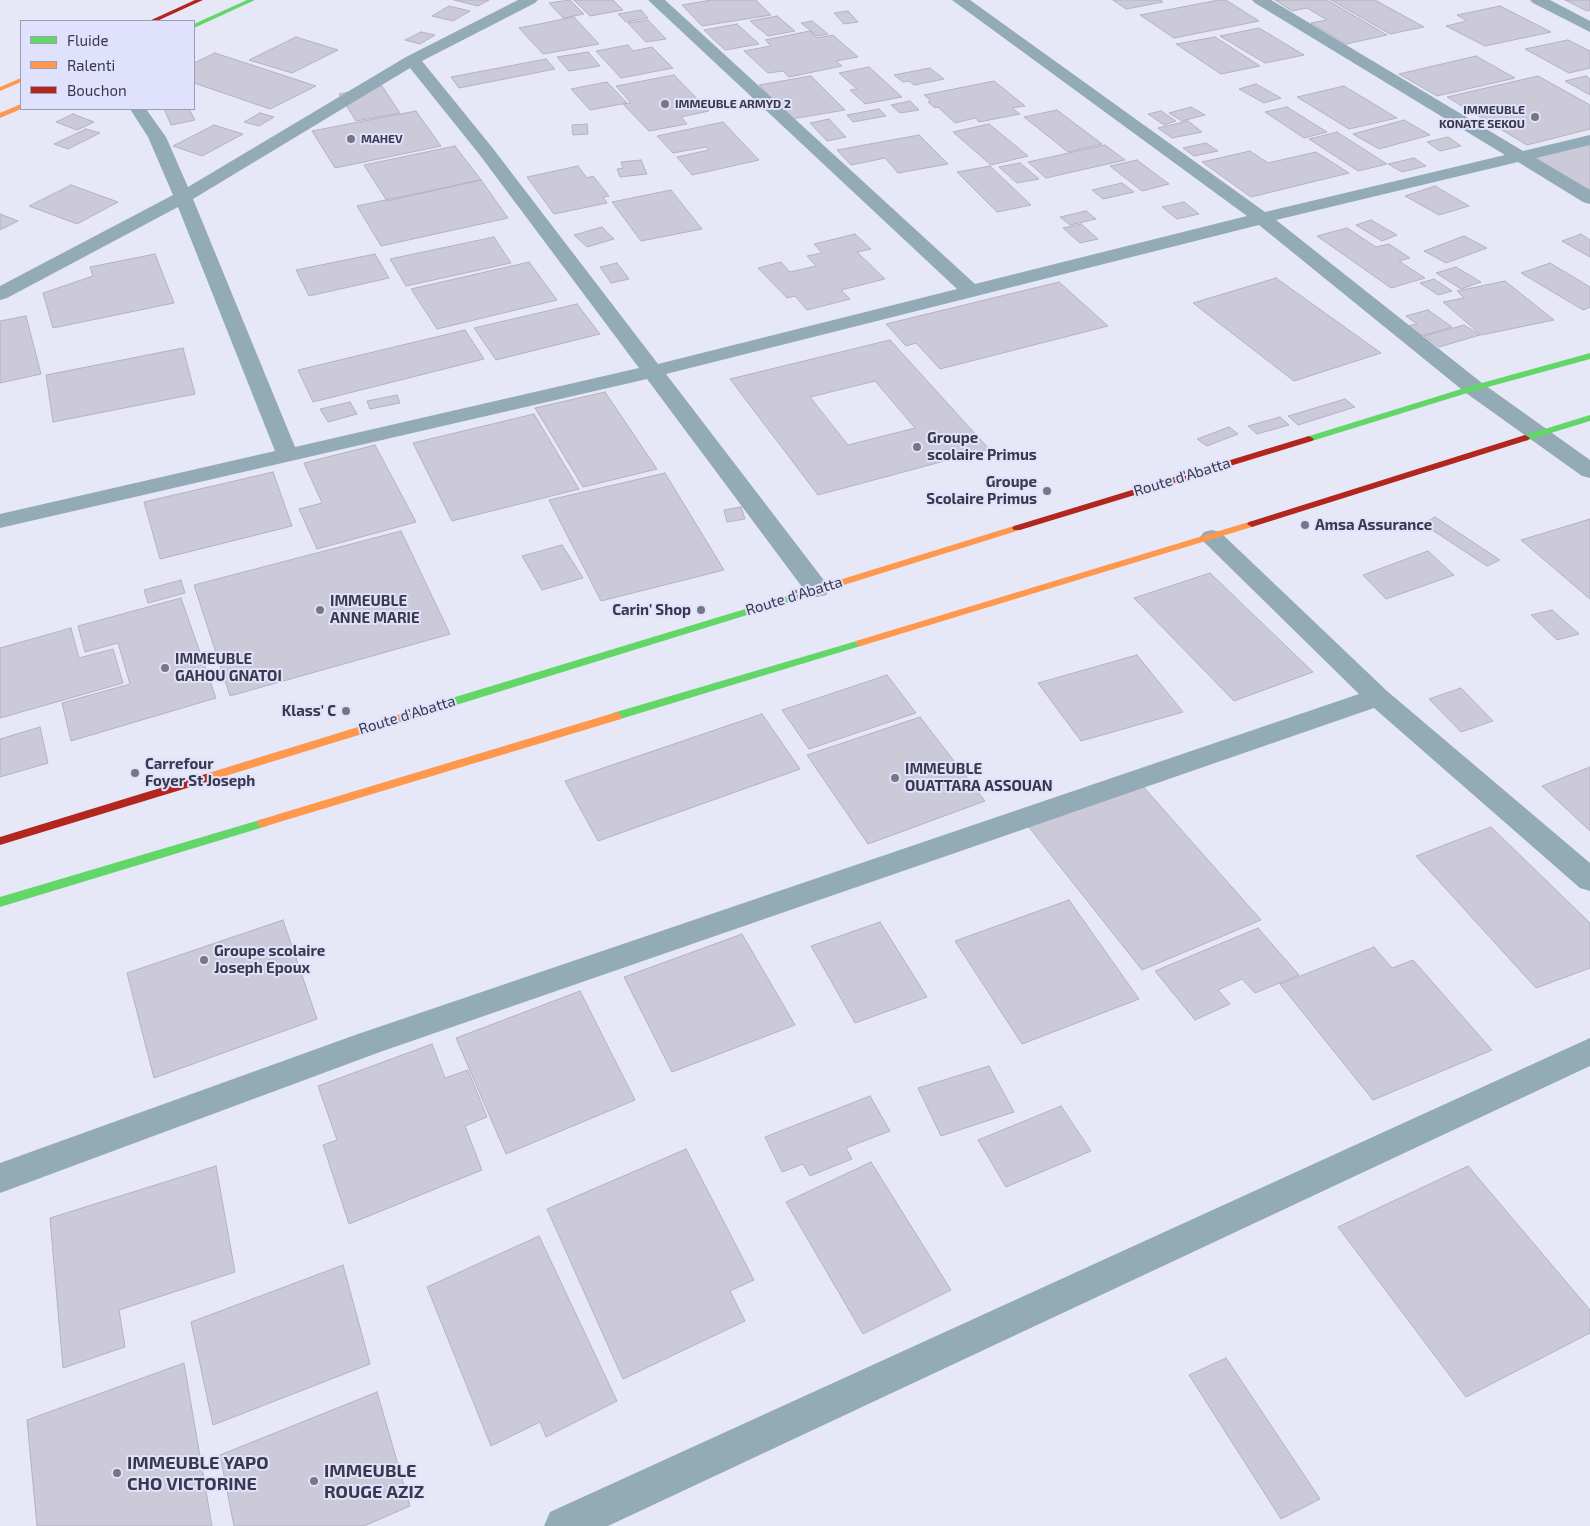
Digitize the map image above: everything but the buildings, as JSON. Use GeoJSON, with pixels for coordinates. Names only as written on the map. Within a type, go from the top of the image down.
{"type":"FeatureCollection","features":[{"type":"Feature","properties":{"kind":"street"},"geometry":{"type":"LineString","coordinates":[[154,20],[200,0]]}},
{"type":"Feature","properties":{"kind":"street"},"geometry":{"type":"LineString","coordinates":[[195,26],[252,0]]}},
{"type":"Feature","properties":{"kind":"street"},"geometry":{"type":"LineString","coordinates":[[0,294],[184,197],[412,60],[530,0]]}},
{"type":"Feature","properties":{"kind":"street"},"geometry":{"type":"LineString","coordinates":[[656,0],[971,291]]}},
{"type":"Feature","properties":{"kind":"street"},"geometry":{"type":"LineString","coordinates":[[960,0],[1262,218],[1474,388],[1590,471]]}},
{"type":"Feature","properties":{"kind":"street"},"geometry":{"type":"LineString","coordinates":[[1260,0],[1590,198]]}},
{"type":"Feature","properties":{"kind":"street"},"geometry":{"type":"LineString","coordinates":[[1538,0],[1590,27]]}},
{"type":"Feature","properties":{"kind":"street"},"geometry":{"type":"LineString","coordinates":[[412,60],[485,150],[818,589]]}},
{"type":"Feature","properties":{"kind":"street"},"geometry":{"type":"LineString","coordinates":[[0,89],[20,80]]}},
{"type":"Feature","properties":{"kind":"street"},"geometry":{"type":"LineString","coordinates":[[0,116],[20,106]]}},
{"type":"Feature","properties":{"kind":"street"},"geometry":{"type":"LineString","coordinates":[[139,110],[157,137],[184,197],[287,454]]}},
{"type":"Feature","properties":{"kind":"street"},"geometry":{"type":"LineString","coordinates":[[0,522],[287,454],[654,371],[1262,218],[1590,140]]}},
{"type":"Feature","properties":{"kind":"street","name":"Route d'Abatta"},"geometry":{"type":"LineString","coordinates":[[0,841],[1474,388],[1590,356]]}},
{"type":"Feature","properties":{"kind":"street"},"geometry":{"type":"LineString","coordinates":[[0,902],[1212,537],[1590,418]]}},
{"type":"Feature","properties":{"kind":"street"},"geometry":{"type":"LineString","coordinates":[[1212,537],[1378,697],[1590,880]]}},
{"type":"Feature","properties":{"kind":"street"},"geometry":{"type":"LineString","coordinates":[[0,1178],[369,1043],[618,956],[1378,697]]}},
{"type":"Feature","properties":{"kind":"street"},"geometry":{"type":"LineString","coordinates":[[564,1526],[1590,1051]]}},
{"type":"Feature","properties":{"kind":"traffic: fast"},"geometry":{"type":"LineString","coordinates":[[195,26],[252,0]]}},
{"type":"Feature","properties":{"kind":"traffic: fast"},"geometry":{"type":"LineString","coordinates":[[1309,439],[1474,388],[1590,356]]}},
{"type":"Feature","properties":{"kind":"traffic: fast"},"geometry":{"type":"LineString","coordinates":[[1525,438],[1590,418]]}},
{"type":"Feature","properties":{"kind":"traffic: fast"},"geometry":{"type":"LineString","coordinates":[[423,711],[798,596]]}},
{"type":"Feature","properties":{"kind":"traffic: fast"},"geometry":{"type":"LineString","coordinates":[[617,716],[860,643]]}},
{"type":"Feature","properties":{"kind":"traffic: fast"},"geometry":{"type":"LineString","coordinates":[[0,902],[263,823]]}},
{"type":"Feature","properties":{"kind":"traffic: slow"},"geometry":{"type":"LineString","coordinates":[[0,89],[20,80]]}},
{"type":"Feature","properties":{"kind":"traffic: slow"},"geometry":{"type":"LineString","coordinates":[[0,116],[20,106]]}},
{"type":"Feature","properties":{"kind":"traffic: slow"},"geometry":{"type":"LineString","coordinates":[[860,643],[1252,524]]}},
{"type":"Feature","properties":{"kind":"traffic: slow"},"geometry":{"type":"LineString","coordinates":[[798,596],[1017,528]]}},
{"type":"Feature","properties":{"kind":"traffic: slow"},"geometry":{"type":"LineString","coordinates":[[206,778],[423,711]]}},
{"type":"Feature","properties":{"kind":"traffic: slow"},"geometry":{"type":"LineString","coordinates":[[263,823],[617,716]]}},
{"type":"Feature","properties":{"kind":"traffic: jam"},"geometry":{"type":"LineString","coordinates":[[154,20],[200,0]]}},
{"type":"Feature","properties":{"kind":"traffic: jam"},"geometry":{"type":"LineString","coordinates":[[1252,524],[1525,438]]}},
{"type":"Feature","properties":{"kind":"traffic: jam"},"geometry":{"type":"LineString","coordinates":[[1017,528],[1309,439]]}},
{"type":"Feature","properties":{"kind":"traffic: jam"},"geometry":{"type":"LineString","coordinates":[[0,841],[206,778]]}},
{"type":"Feature","properties":{"kind":"place","name":"IMMEUBLE ARMYD 2"},"geometry":{"type":"Point","coordinates":[665,104]}},
{"type":"Feature","properties":{"kind":"place","name":"IMMEUBLE KONATE SEKOU"},"geometry":{"type":"Point","coordinates":[1535,117]}},
{"type":"Feature","properties":{"kind":"place","name":"MAHEV"},"geometry":{"type":"Point","coordinates":[351,139]}},
{"type":"Feature","properties":{"kind":"place","name":"Groupe scolaire Primus"},"geometry":{"type":"Point","coordinates":[917,447]}},
{"type":"Feature","properties":{"kind":"place","name":"Groupe Scolaire Primus"},"geometry":{"type":"Point","coordinates":[1047,491]}},
{"type":"Feature","properties":{"kind":"place","name":"Amsa Assurance"},"geometry":{"type":"Point","coordinates":[1305,525]}},
{"type":"Feature","properties":{"kind":"place","name":"IMMEUBLE ANNE MARIE"},"geometry":{"type":"Point","coordinates":[320,610]}},
{"type":"Feature","properties":{"kind":"place","name":"Carin' Shop"},"geometry":{"type":"Point","coordinates":[701,610]}},
{"type":"Feature","properties":{"kind":"place","name":"IMMEUBLE GAHOU GNATOI"},"geometry":{"type":"Point","coordinates":[165,668]}},
{"type":"Feature","properties":{"kind":"place","name":"Klass' C"},"geometry":{"type":"Point","coordinates":[346,711]}},
{"type":"Feature","properties":{"kind":"place","name":"Carrefour Foyer St Joseph"},"geometry":{"type":"Point","coordinates":[135,773]}},
{"type":"Feature","properties":{"kind":"place","name":"IMMEUBLE OUATTARA ASSOUAN"},"geometry":{"type":"Point","coordinates":[895,778]}},
{"type":"Feature","properties":{"kind":"place","name":"Groupe scolaire Joseph Epoux"},"geometry":{"type":"Point","coordinates":[204,960]}},
{"type":"Feature","properties":{"kind":"place","name":"IMMEUBLE YAPO CHO VICTORINE"},"geometry":{"type":"Point","coordinates":[117,1473]}},
{"type":"Feature","properties":{"kind":"place","name":"IMMEUBLE ROUGE AZIZ"},"geometry":{"type":"Point","coordinates":[314,1481]}}]}
